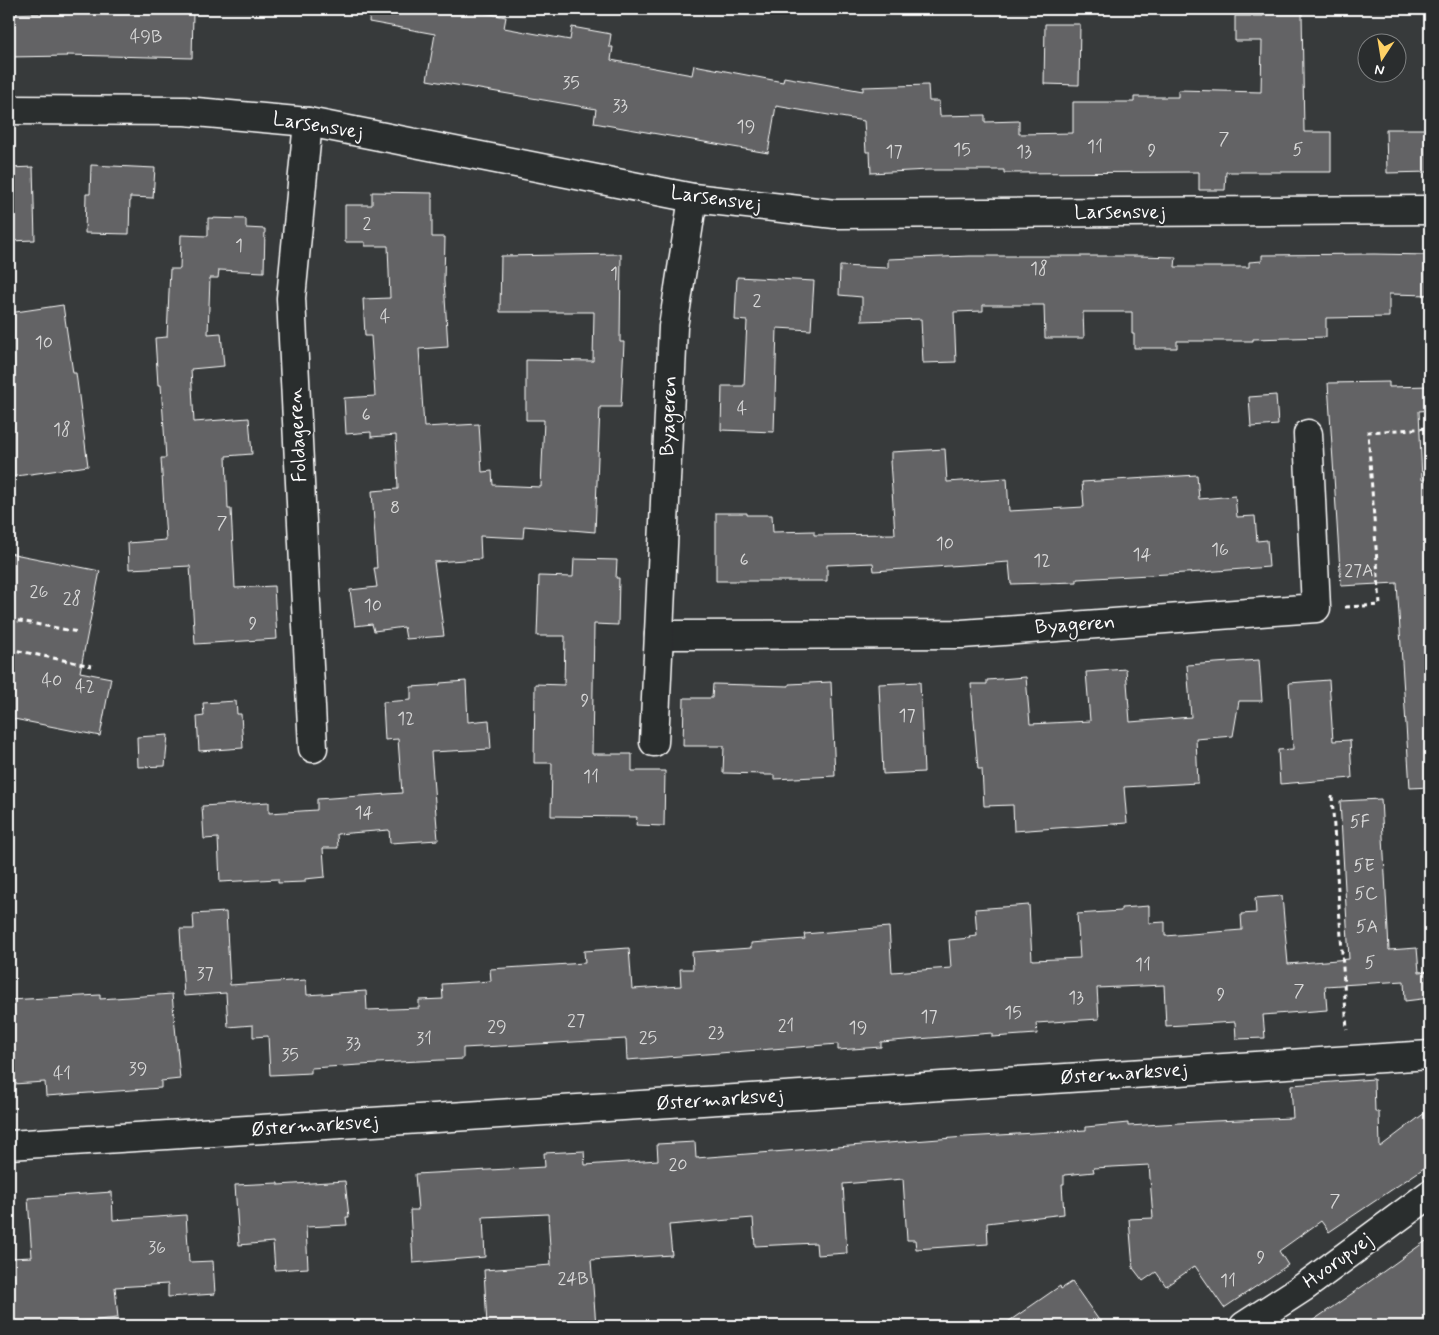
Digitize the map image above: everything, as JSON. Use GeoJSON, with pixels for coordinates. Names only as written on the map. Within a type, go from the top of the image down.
{"type":"FeatureCollection","features":[{"type":"Feature","properties":{"kind":"street","name":"Larsensvej"},"geometry":{"type":"LineString","coordinates":[[9,110],[185,111],[308,122],[693,198],[835,214],[1430,210]]}},
{"type":"Feature","properties":{"kind":"street","name":"Foldageren"},"geometry":{"type":"LineString","coordinates":[[308,122],[291,298],[313,748]]}},
{"type":"Feature","properties":{"kind":"street","name":"Byageren"},"geometry":{"type":"LineString","coordinates":[[654,742],[673,327],[693,198]]}},
{"type":"Feature","properties":{"kind":"street"},"geometry":{"type":"LineString","coordinates":[[1308,434],[1316,608]]}},
{"type":"Feature","properties":{"kind":"street","name":"Byageren"},"geometry":{"type":"LineString","coordinates":[[660,635],[962,634],[1316,608]]}},
{"type":"Feature","properties":{"kind":"street","name":"Østermarksvej"},"geometry":{"type":"LineString","coordinates":[[9,1145],[1430,1055]]}},
{"type":"Feature","properties":{"kind":"street","name":"Hvorupvej"},"geometry":{"type":"LineString","coordinates":[[1244,1326],[1304,1287],[1430,1194]]}},
{"type":"Feature","properties":{"kind":"path"},"geometry":{"type":"LineString","coordinates":[[1316,608],[1380,605],[1368,432],[1430,428]]}},
{"type":"Feature","properties":{"kind":"path"},"geometry":{"type":"LineString","coordinates":[[9,618],[78,632]]}},
{"type":"Feature","properties":{"kind":"path"},"geometry":{"type":"LineString","coordinates":[[9,649],[92,666]]}},
{"type":"Feature","properties":{"kind":"path"},"geometry":{"type":"LineString","coordinates":[[1332,796],[1349,1060]]}},
{"type":"Feature","properties":{"kind":"building"},"geometry":{"type":"Polygon","coordinates":[[[39,9],[114,11],[114,9],[142,9],[142,12],[193,13],[192,58],[67,55],[9,57],[9,14],[39,13],[39,9]]]}},
{"type":"Feature","properties":{"kind":"building"},"geometry":{"type":"Polygon","coordinates":[[[370,9],[486,9],[485,13],[506,17],[504,28],[570,40],[572,27],[611,34],[609,47],[613,47],[611,60],[692,75],[694,65],[783,82],[784,77],[863,91],[863,87],[928,85],[929,101],[939,101],[940,116],[985,115],[985,122],[1019,121],[1019,134],[1073,133],[1073,102],[1134,102],[1134,97],[1178,97],[1178,90],[1261,92],[1262,41],[1235,41],[1235,16],[1263,16],[1263,12],[1302,13],[1304,132],[1331,132],[1331,172],[1226,172],[1225,190],[1199,190],[1199,172],[1004,173],[1004,170],[928,170],[871,173],[870,152],[866,152],[864,121],[776,106],[768,153],[594,123],[596,109],[427,80],[435,34],[369,22],[370,9]]]}},
{"type":"Feature","properties":{"kind":"building"},"geometry":{"type":"Polygon","coordinates":[[[1045,24],[1080,24],[1079,85],[1044,84],[1045,24]]]}},
{"type":"Feature","properties":{"kind":"building"},"geometry":{"type":"Polygon","coordinates":[[[1386,129],[1430,129],[1430,172],[1387,173],[1386,129]]]}},
{"type":"Feature","properties":{"kind":"building"},"geometry":{"type":"Polygon","coordinates":[[[91,165],[155,168],[153,198],[130,197],[129,234],[85,233],[86,194],[90,194],[91,165]]]}},
{"type":"Feature","properties":{"kind":"building"},"geometry":{"type":"Polygon","coordinates":[[[33,167],[35,240],[9,241],[9,168],[33,167]]]}},
{"type":"Feature","properties":{"kind":"building"},"geometry":{"type":"Polygon","coordinates":[[[372,192],[432,193],[432,237],[445,237],[444,281],[448,347],[419,349],[424,427],[479,424],[482,472],[492,471],[493,485],[541,487],[544,420],[526,420],[526,360],[593,361],[594,312],[500,312],[501,256],[621,254],[620,342],[624,342],[621,407],[600,407],[595,532],[524,526],[523,538],[480,536],[481,559],[434,562],[444,636],[406,639],[404,627],[374,631],[372,624],[355,626],[350,590],[377,587],[374,568],[377,568],[372,491],[398,489],[396,435],[371,437],[371,432],[346,434],[344,398],[375,396],[371,336],[365,336],[363,299],[390,298],[388,246],[365,246],[365,242],[345,242],[345,205],[372,205],[372,192]]]}},
{"type":"Feature","properties":{"kind":"building"},"geometry":{"type":"Polygon","coordinates":[[[208,218],[246,219],[246,228],[265,229],[264,272],[219,270],[218,278],[210,278],[208,334],[221,333],[224,366],[191,369],[194,422],[249,418],[252,454],[226,456],[228,509],[231,509],[235,588],[274,586],[277,639],[195,644],[190,566],[129,569],[128,543],[166,540],[161,458],[166,458],[161,385],[158,385],[155,338],[167,337],[170,269],[180,269],[181,235],[208,236],[208,218]]]}},
{"type":"Feature","properties":{"kind":"building"},"geometry":{"type":"Polygon","coordinates":[[[1262,255],[1430,255],[1430,295],[1389,294],[1389,317],[1326,318],[1326,337],[1253,339],[1253,341],[1177,341],[1177,348],[1134,348],[1132,312],[1083,312],[1084,338],[1045,338],[1044,305],[983,305],[983,311],[954,312],[956,362],[923,363],[921,319],[862,321],[862,297],[839,295],[840,266],[888,268],[888,259],[970,256],[1139,256],[1176,257],[1175,267],[1249,267],[1249,262],[1262,261],[1262,255]]]}},
{"type":"Feature","properties":{"kind":"building"},"geometry":{"type":"Polygon","coordinates":[[[737,277],[814,281],[811,330],[777,328],[774,432],[721,430],[722,386],[744,386],[747,321],[735,320],[737,277]]]}},
{"type":"Feature","properties":{"kind":"building"},"geometry":{"type":"Polygon","coordinates":[[[63,305],[73,373],[76,373],[88,466],[9,477],[9,313],[63,305]]]}},
{"type":"Feature","properties":{"kind":"building"},"geometry":{"type":"Polygon","coordinates":[[[1389,382],[1389,387],[1430,386],[1430,410],[1419,411],[1422,480],[1430,480],[1430,787],[1410,788],[1397,583],[1341,586],[1328,383],[1389,382]]]}},
{"type":"Feature","properties":{"kind":"building"},"geometry":{"type":"Polygon","coordinates":[[[1276,395],[1278,425],[1251,427],[1249,397],[1276,395]]]}},
{"type":"Feature","properties":{"kind":"building"},"geometry":{"type":"Polygon","coordinates":[[[945,449],[947,482],[1007,478],[1009,511],[1084,507],[1082,482],[1197,475],[1199,499],[1235,496],[1237,517],[1255,516],[1257,541],[1267,540],[1269,567],[1077,579],[1077,582],[1011,584],[1009,562],[874,571],[873,563],[827,565],[827,581],[716,581],[716,513],[772,515],[773,532],[814,531],[814,535],[895,534],[891,452],[945,449]]]}},
{"type":"Feature","properties":{"kind":"building"},"geometry":{"type":"Polygon","coordinates":[[[9,553],[100,571],[80,672],[111,678],[100,736],[9,718],[9,553]]]}},
{"type":"Feature","properties":{"kind":"building"},"geometry":{"type":"Polygon","coordinates":[[[574,559],[617,560],[616,578],[619,578],[618,625],[594,624],[592,754],[632,754],[632,771],[665,771],[664,826],[636,825],[637,817],[551,816],[552,763],[534,763],[535,684],[564,685],[565,636],[537,636],[539,576],[573,577],[574,559]]]}},
{"type":"Feature","properties":{"kind":"building"},"geometry":{"type":"Polygon","coordinates":[[[1259,660],[1262,701],[1239,701],[1233,736],[1196,739],[1198,783],[1124,787],[1127,823],[1014,831],[1013,805],[984,806],[982,769],[978,769],[971,684],[987,684],[987,680],[1026,677],[1030,724],[1090,721],[1086,672],[1126,669],[1130,722],[1191,717],[1187,665],[1259,660]]]}},
{"type":"Feature","properties":{"kind":"building"},"geometry":{"type":"Polygon","coordinates":[[[1329,680],[1333,741],[1350,740],[1352,778],[1280,784],[1278,750],[1293,749],[1289,683],[1329,680]]]}},
{"type":"Feature","properties":{"kind":"building"},"geometry":{"type":"Polygon","coordinates":[[[466,681],[468,722],[489,720],[491,749],[431,752],[438,840],[390,843],[389,830],[337,834],[338,848],[323,848],[325,877],[305,879],[305,882],[278,883],[278,879],[220,882],[218,838],[204,839],[202,806],[269,802],[269,813],[317,810],[317,799],[402,793],[398,739],[385,740],[383,702],[411,700],[411,687],[466,681]]]}},
{"type":"Feature","properties":{"kind":"building"},"geometry":{"type":"Polygon","coordinates":[[[831,682],[835,776],[774,779],[774,775],[723,773],[724,746],[683,746],[684,698],[712,698],[713,684],[789,686],[789,684],[831,682]]]}},
{"type":"Feature","properties":{"kind":"building"},"geometry":{"type":"Polygon","coordinates":[[[920,682],[924,772],[883,774],[879,684],[920,682]]]}},
{"type":"Feature","properties":{"kind":"building"},"geometry":{"type":"Polygon","coordinates":[[[236,701],[237,714],[241,714],[243,748],[199,751],[197,717],[204,716],[203,703],[236,701]]]}},
{"type":"Feature","properties":{"kind":"building"},"geometry":{"type":"Polygon","coordinates":[[[168,735],[165,766],[138,767],[137,737],[168,735]]]}},
{"type":"Feature","properties":{"kind":"building"},"geometry":{"type":"Polygon","coordinates":[[[1381,799],[1389,950],[1417,948],[1419,972],[1430,971],[1430,998],[1405,1001],[1404,981],[1325,986],[1327,1010],[1263,1015],[1265,1038],[1236,1039],[1235,1022],[1166,1026],[1164,985],[1097,988],[1099,1019],[1036,1023],[1037,1034],[992,1037],[992,1033],[881,1042],[881,1047],[838,1050],[838,1044],[627,1060],[626,1039],[463,1048],[463,1059],[311,1068],[311,1073],[270,1075],[268,1036],[253,1037],[253,1025],[228,1027],[226,993],[184,996],[180,929],[194,929],[193,914],[226,912],[230,985],[306,980],[307,995],[366,991],[367,1010],[419,1008],[419,1000],[443,999],[442,984],[491,981],[490,969],[585,963],[584,951],[629,948],[632,989],[681,986],[680,969],[693,969],[692,952],[751,948],[751,943],[805,939],[804,934],[889,927],[892,972],[951,968],[949,940],[977,936],[975,909],[1029,905],[1032,960],[1080,958],[1077,914],[1121,911],[1121,908],[1149,906],[1149,923],[1165,922],[1165,936],[1242,930],[1241,914],[1256,913],[1255,898],[1282,896],[1288,964],[1349,959],[1340,801],[1381,799]]]}},
{"type":"Feature","properties":{"kind":"building"},"geometry":{"type":"Polygon","coordinates":[[[172,994],[180,1079],[161,1081],[161,1088],[46,1096],[45,1082],[13,1084],[12,1069],[9,1069],[9,1000],[100,995],[100,999],[172,994]]]}},
{"type":"Feature","properties":{"kind":"building"},"geometry":{"type":"Polygon","coordinates":[[[1374,1079],[1375,1112],[1379,1112],[1380,1147],[1430,1109],[1430,1164],[1329,1232],[1321,1221],[1279,1251],[1288,1265],[1224,1308],[1195,1266],[1166,1286],[1156,1272],[1143,1281],[1133,1268],[1129,1219],[1153,1218],[1149,1165],[1093,1168],[1094,1172],[1064,1175],[1064,1184],[1062,1184],[1064,1214],[987,1223],[988,1244],[916,1249],[915,1240],[907,1240],[903,1179],[843,1184],[847,1253],[817,1255],[816,1243],[755,1246],[753,1218],[669,1225],[672,1255],[591,1260],[596,1326],[487,1326],[484,1270],[551,1265],[548,1214],[483,1217],[485,1257],[413,1263],[410,1210],[418,1210],[415,1174],[545,1167],[544,1153],[584,1151],[585,1165],[658,1160],[657,1144],[695,1142],[696,1158],[965,1137],[1086,1130],[1086,1127],[1128,1123],[1128,1126],[1293,1118],[1291,1085],[1374,1079]]]}},
{"type":"Feature","properties":{"kind":"building"},"geometry":{"type":"Polygon","coordinates":[[[345,1181],[349,1217],[346,1217],[347,1225],[306,1227],[308,1268],[275,1270],[273,1242],[239,1245],[235,1185],[278,1183],[278,1185],[345,1181]]]}},
{"type":"Feature","properties":{"kind":"building"},"geometry":{"type":"Polygon","coordinates":[[[112,1192],[113,1220],[186,1215],[189,1262],[213,1261],[215,1294],[168,1297],[168,1284],[115,1287],[118,1318],[43,1325],[9,1325],[9,1258],[32,1257],[28,1198],[112,1192]]]}},
{"type":"Feature","properties":{"kind":"building"},"geometry":{"type":"Polygon","coordinates":[[[1430,1238],[1430,1326],[1305,1326],[1373,1279],[1430,1238]]]}},
{"type":"Feature","properties":{"kind":"building"},"geometry":{"type":"Polygon","coordinates":[[[1072,1282],[1103,1326],[1002,1326],[1060,1286],[1061,1289],[1072,1282]]]}}]}
